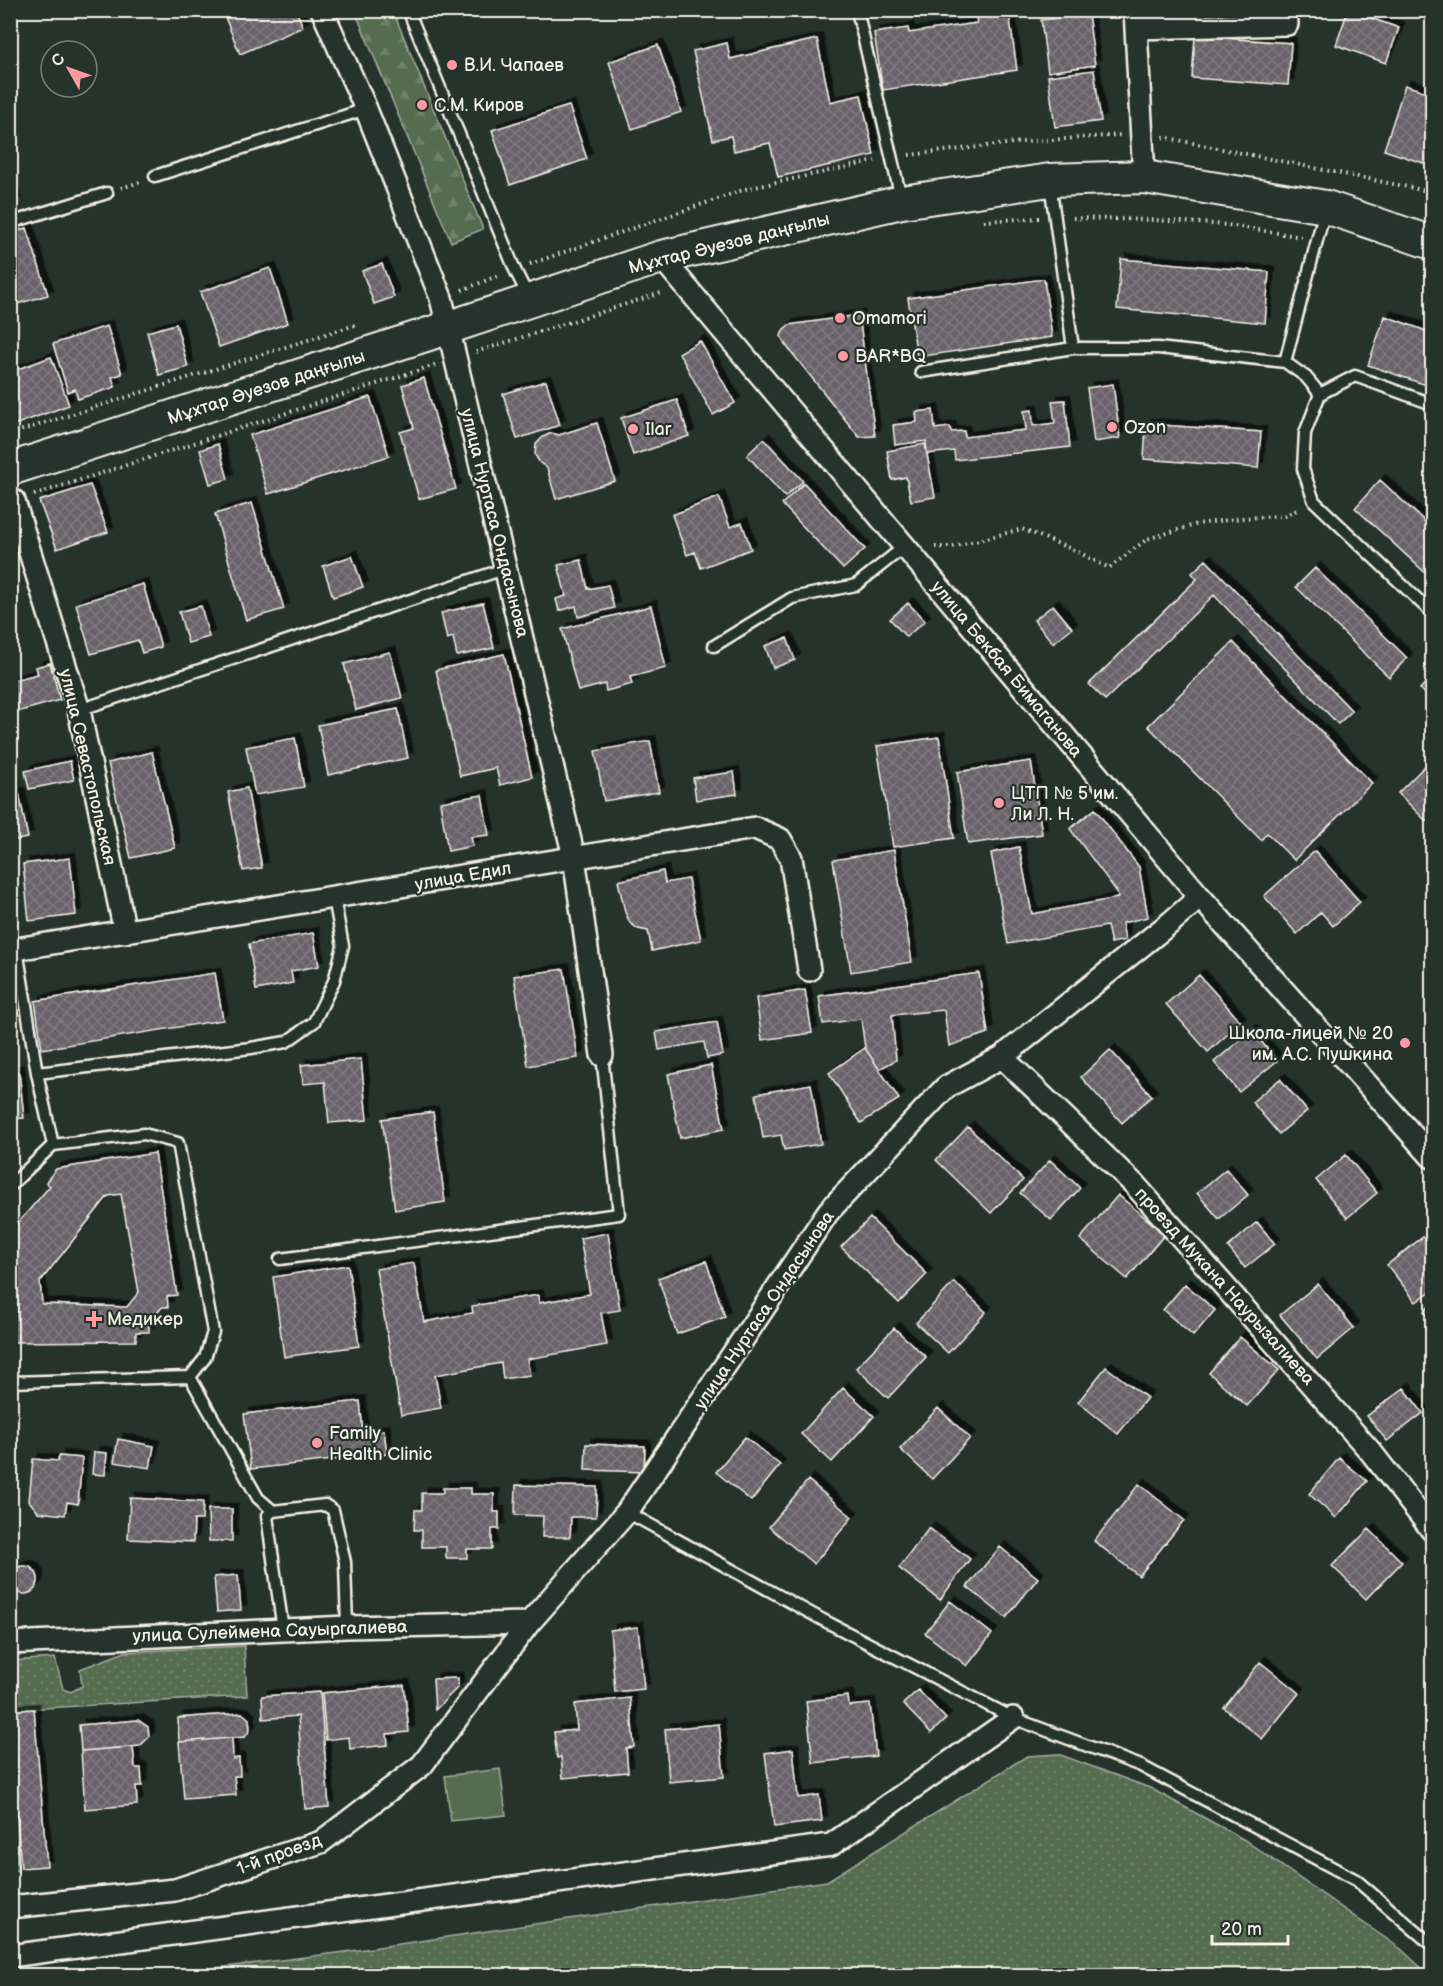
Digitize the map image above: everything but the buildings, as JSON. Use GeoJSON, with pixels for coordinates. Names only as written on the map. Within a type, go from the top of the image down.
{"type":"FeatureCollection","features":[{"type":"Feature","properties":{"kind":"main road","name":"Мұхтар Әуезов даңғылы"},"geometry":{"type":"LineString","coordinates":[[10,470],[661,257],[902,201],[1050,180],[1144,177],[1326,207],[1432,243]]}},
{"type":"Feature","properties":{"kind":"street","name":"улица Нуртаса Ондасынова"},"geometry":{"type":"LineString","coordinates":[[322,10],[366,109],[441,298],[574,857],[602,1055]]}},
{"type":"Feature","properties":{"kind":"street"},"geometry":{"type":"LineString","coordinates":[[1144,177],[1136,19],[1287,24],[1286,10]]}},
{"type":"Feature","properties":{"kind":"street","name":"улица Бекбая Бимаганова"},"geometry":{"type":"LineString","coordinates":[[661,257],[1200,897],[1432,1157]]}},
{"type":"Feature","properties":{"kind":"street","name":"улица Севастопольская"},"geometry":{"type":"LineString","coordinates":[[14,501],[79,710],[125,932]]}},
{"type":"Feature","properties":{"kind":"street","name":"улица Едил"},"geometry":{"type":"LineString","coordinates":[[14,950],[755,828],[780,839],[791,858],[809,970]]}},
{"type":"Feature","properties":{"kind":"street","name":"улица Нуртаса Ондасынова"},"geometry":{"type":"LineString","coordinates":[[530,1623],[627,1512],[828,1212],[946,1087],[1002,1058],[1200,897]]}},
{"type":"Feature","properties":{"kind":"street","name":"проезд Мукана Наурызалиева"},"geometry":{"type":"LineString","coordinates":[[1002,1058],[1136,1185],[1371,1452],[1432,1530]]}},
{"type":"Feature","properties":{"kind":"street","name":"улица Сулеймена Сауыргалиева"},"geometry":{"type":"LineString","coordinates":[[10,1642],[347,1627],[530,1623]]}},
{"type":"Feature","properties":{"kind":"street","name":"1-й проезд"},"geometry":{"type":"LineString","coordinates":[[10,1907],[175,1890],[321,1842],[422,1764],[530,1623]]}},
{"type":"Feature","properties":{"kind":"street"},"geometry":{"type":"LineString","coordinates":[[10,1956],[831,1845],[1013,1718]]}},
{"type":"Feature","properties":{"kind":"lane"},"geometry":{"type":"LineString","coordinates":[[408,10],[515,270],[530,301]]}},
{"type":"Feature","properties":{"kind":"lane"},"geometry":{"type":"LineString","coordinates":[[857,10],[902,201]]}},
{"type":"Feature","properties":{"kind":"lane"},"geometry":{"type":"LineString","coordinates":[[155,177],[366,109]]}},
{"type":"Feature","properties":{"kind":"lane"},"geometry":{"type":"LineString","coordinates":[[1050,180],[1073,348]]}},
{"type":"Feature","properties":{"kind":"lane"},"geometry":{"type":"LineString","coordinates":[[10,223],[106,193]]}},
{"type":"Feature","properties":{"kind":"lane"},"geometry":{"type":"LineString","coordinates":[[1285,362],[1326,207]]}},
{"type":"Feature","properties":{"kind":"lane"},"geometry":{"type":"LineString","coordinates":[[921,372],[1073,348],[1158,348],[1285,362],[1306,377],[1320,394]]}},
{"type":"Feature","properties":{"kind":"lane"},"geometry":{"type":"LineString","coordinates":[[1432,404],[1355,376],[1320,394],[1305,433],[1303,469],[1314,501],[1432,613]]}},
{"type":"Feature","properties":{"kind":"lane"},"geometry":{"type":"LineString","coordinates":[[714,646],[792,598],[856,585],[904,547]]}},
{"type":"Feature","properties":{"kind":"lane"},"geometry":{"type":"LineString","coordinates":[[79,710],[507,568]]}},
{"type":"Feature","properties":{"kind":"lane"},"geometry":{"type":"LineString","coordinates":[[37,1073],[286,1042],[314,1022],[334,981],[343,946],[334,898]]}},
{"type":"Feature","properties":{"kind":"lane"},"geometry":{"type":"LineString","coordinates":[[14,950],[53,1145]]}},
{"type":"Feature","properties":{"kind":"lane"},"geometry":{"type":"LineString","coordinates":[[280,1259],[619,1214],[602,1055]]}},
{"type":"Feature","properties":{"kind":"lane"},"geometry":{"type":"LineString","coordinates":[[10,1186],[53,1145],[144,1134],[178,1143],[213,1332],[205,1358],[190,1377]]}},
{"type":"Feature","properties":{"kind":"lane"},"geometry":{"type":"LineString","coordinates":[[10,1382],[190,1377]]}},
{"type":"Feature","properties":{"kind":"lane"},"geometry":{"type":"LineString","coordinates":[[190,1377],[258,1498],[273,1511]]}},
{"type":"Feature","properties":{"kind":"lane"},"geometry":{"type":"LineString","coordinates":[[283,1630],[267,1516],[273,1511],[325,1505],[333,1510],[345,1562],[347,1627]]}},
{"type":"Feature","properties":{"kind":"lane"},"geometry":{"type":"LineString","coordinates":[[627,1512],[823,1620],[1013,1718],[1141,1766],[1356,1880],[1432,1945]]}},
{"type":"Feature","properties":{"kind":"path"},"geometry":{"type":"LineString","coordinates":[[106,193],[155,177]]}},
{"type":"Feature","properties":{"kind":"path"},"geometry":{"type":"LineString","coordinates":[[904,547],[952,547],[1022,529],[1074,550],[1109,568],[1147,539],[1198,524],[1242,518],[1284,516],[1314,501]]}},
{"type":"Feature","properties":{"kind":"green space"},"geometry":{"type":"Polygon","coordinates":[[[355,11],[393,11],[483,229],[451,242],[355,11]]]}},
{"type":"Feature","properties":{"kind":"green space"},"geometry":{"type":"Polygon","coordinates":[[[244,1646],[247,1696],[11,1710],[11,1661],[55,1658],[63,1689],[71,1692],[82,1686],[80,1669],[125,1652],[244,1646]]]}},
{"type":"Feature","properties":{"kind":"green space"},"geometry":{"type":"Polygon","coordinates":[[[1058,1754],[1150,1788],[1243,1839],[1401,1949],[1429,1975],[161,1975],[345,1952],[827,1881],[1027,1756],[1058,1754]]]}},
{"type":"Feature","properties":{"kind":"green space"},"geometry":{"type":"Polygon","coordinates":[[[500,1769],[506,1815],[451,1821],[445,1776],[500,1769]]]}},
{"type":"Feature","properties":{"kind":"green space"},"geometry":{"type":"Polygon","coordinates":[[[11,1796],[18,1870],[10,1871],[11,1796]]]}},
{"type":"Feature","properties":{"kind":"place","name":"В.И. Чапаев"},"geometry":{"type":"Point","coordinates":[452,65]}},
{"type":"Feature","properties":{"kind":"place","name":"С.М. Киров"},"geometry":{"type":"Point","coordinates":[422,105]}},
{"type":"Feature","properties":{"kind":"place","name":"Omamori"},"geometry":{"type":"Point","coordinates":[840,318]}},
{"type":"Feature","properties":{"kind":"place","name":"BAR*BQ"},"geometry":{"type":"Point","coordinates":[843,356]}},
{"type":"Feature","properties":{"kind":"place","name":"Ozon"},"geometry":{"type":"Point","coordinates":[1112,427]}},
{"type":"Feature","properties":{"kind":"place","name":"Ilar"},"geometry":{"type":"Point","coordinates":[633,429]}},
{"type":"Feature","properties":{"kind":"place","name":"ЦТП № 5 им. Ли Л. Н."},"geometry":{"type":"Point","coordinates":[999,803]}},
{"type":"Feature","properties":{"kind":"place","name":"Школа-лицей № 20 им. А.С. Пушкина"},"geometry":{"type":"Point","coordinates":[1405,1043]}},
{"type":"Feature","properties":{"kind":"place","name":"Медикер"},"geometry":{"type":"Point","coordinates":[94,1319]}},
{"type":"Feature","properties":{"kind":"place","name":"Family Health Clinic"},"geometry":{"type":"Point","coordinates":[317,1443]}}]}
